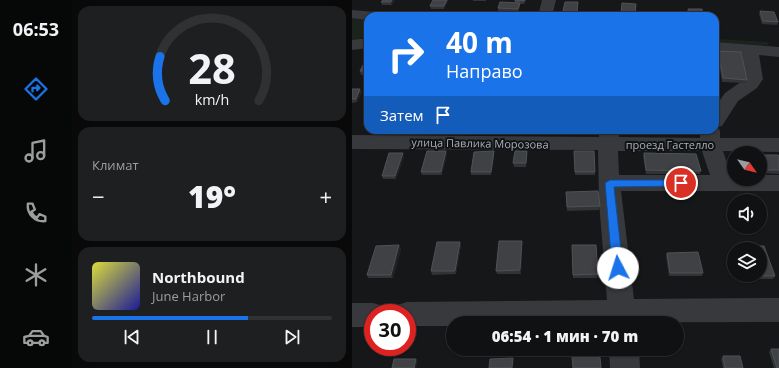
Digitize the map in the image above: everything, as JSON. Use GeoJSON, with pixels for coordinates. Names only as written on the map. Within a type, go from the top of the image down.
{"type":"FeatureCollection","features":[{"type":"Feature","properties":{"kind":"street"},"geometry":{"type":"LineString","coordinates":[[546,12],[549,0]]}},
{"type":"Feature","properties":{"kind":"street"},"geometry":{"type":"LineString","coordinates":[[352,14],[364,15]]}},
{"type":"Feature","properties":{"kind":"street"},"geometry":{"type":"LineString","coordinates":[[719,34],[768,36]]}},
{"type":"Feature","properties":{"kind":"street"},"geometry":{"type":"LineString","coordinates":[[352,45],[364,44]]}},
{"type":"Feature","properties":{"kind":"street"},"geometry":{"type":"LineString","coordinates":[[719,47],[779,52]]}},
{"type":"Feature","properties":{"kind":"street"},"geometry":{"type":"LineString","coordinates":[[719,116],[731,97],[751,84],[754,79],[750,50]]}},
{"type":"Feature","properties":{"kind":"street"},"geometry":{"type":"LineString","coordinates":[[609,137],[610,183],[622,316]]}},
{"type":"Feature","properties":{"kind":"street","name":"проезд Гастелло"},"geometry":{"type":"LineString","coordinates":[[609,137],[710,137],[779,145]]}},
{"type":"Feature","properties":{"kind":"street","name":"улица Павлика Морозова"},"geometry":{"type":"LineString","coordinates":[[352,142],[609,137]]}},
{"type":"Feature","properties":{"kind":"street"},"geometry":{"type":"LineString","coordinates":[[710,137],[723,183]]}},
{"type":"Feature","properties":{"kind":"street"},"geometry":{"type":"LineString","coordinates":[[610,183],[779,183]]}},
{"type":"Feature","properties":{"kind":"street"},"geometry":{"type":"LineString","coordinates":[[644,316],[779,310]]}},
{"type":"Feature","properties":{"kind":"street"},"geometry":{"type":"LineString","coordinates":[[352,315],[364,314]]}},
{"type":"Feature","properties":{"kind":"street"},"geometry":{"type":"LineString","coordinates":[[416,314],[550,316]]}},
{"type":"Feature","properties":{"kind":"street"},"geometry":{"type":"LineString","coordinates":[[624,356],[625,368]]}},
{"type":"Feature","properties":{"kind":"shaded area"},"geometry":{"type":"Polygon","coordinates":[[[352,17],[364,18],[364,36],[357,40],[352,40],[352,17]]]}},
{"type":"Feature","properties":{"kind":"shaded area"},"geometry":{"type":"Polygon","coordinates":[[[719,39],[767,42],[769,46],[719,42],[719,39]]]}},
{"type":"Feature","properties":{"kind":"building"},"geometry":{"type":"Polygon","coordinates":[[[383,0],[392,0],[391,2],[381,2],[383,0]]]}},
{"type":"Feature","properties":{"kind":"building"},"geometry":{"type":"Polygon","coordinates":[[[433,0],[447,0],[444,6],[430,6],[433,0]]]}},
{"type":"Feature","properties":{"kind":"building"},"geometry":{"type":"Polygon","coordinates":[[[500,2],[520,3],[518,9],[498,8],[500,2]]]}},
{"type":"Feature","properties":{"kind":"building"},"geometry":{"type":"Polygon","coordinates":[[[565,2],[578,2],[577,12],[563,11],[565,2]]]}},
{"type":"Feature","properties":{"kind":"building"},"geometry":{"type":"Polygon","coordinates":[[[622,3],[636,4],[635,12],[621,12],[622,3]]]}},
{"type":"Feature","properties":{"kind":"building"},"geometry":{"type":"Polygon","coordinates":[[[688,9],[702,9],[702,12],[688,12],[688,9]]]}},
{"type":"Feature","properties":{"kind":"building"},"geometry":{"type":"Polygon","coordinates":[[[760,11],[774,12],[778,22],[763,21],[760,11]]]}},
{"type":"Feature","properties":{"kind":"building"},"geometry":{"type":"Polygon","coordinates":[[[719,51],[741,52],[747,80],[723,78],[721,66],[719,66],[719,51]]]}},
{"type":"Feature","properties":{"kind":"building"},"geometry":{"type":"Polygon","coordinates":[[[364,64],[364,71],[360,71],[364,64]]]}},
{"type":"Feature","properties":{"kind":"building"},"geometry":{"type":"Polygon","coordinates":[[[352,89],[360,89],[356,99],[352,99],[352,89]]]}},
{"type":"Feature","properties":{"kind":"building"},"geometry":{"type":"Polygon","coordinates":[[[427,151],[446,151],[441,172],[421,172],[427,151]]]}},
{"type":"Feature","properties":{"kind":"building"},"geometry":{"type":"Polygon","coordinates":[[[494,151],[491,172],[471,172],[474,152],[494,151]]]}},
{"type":"Feature","properties":{"kind":"building"},"geometry":{"type":"Polygon","coordinates":[[[515,151],[527,151],[526,163],[513,163],[515,151]]]}},
{"type":"Feature","properties":{"kind":"building"},"geometry":{"type":"Polygon","coordinates":[[[574,151],[594,151],[595,172],[575,172],[574,151]]]}},
{"type":"Feature","properties":{"kind":"building"},"geometry":{"type":"Polygon","coordinates":[[[389,153],[403,153],[395,176],[382,176],[389,153]]]}},
{"type":"Feature","properties":{"kind":"building"},"geometry":{"type":"Polygon","coordinates":[[[644,153],[696,154],[701,171],[646,170],[644,153]]]}},
{"type":"Feature","properties":{"kind":"building"},"geometry":{"type":"Polygon","coordinates":[[[767,155],[779,156],[779,170],[767,170],[767,155]]]}},
{"type":"Feature","properties":{"kind":"building"},"geometry":{"type":"Polygon","coordinates":[[[598,191],[600,206],[567,207],[566,192],[598,191]]]}},
{"type":"Feature","properties":{"kind":"building"},"geometry":{"type":"Polygon","coordinates":[[[499,241],[522,241],[520,270],[496,271],[499,241]]]}},
{"type":"Feature","properties":{"kind":"building"},"geometry":{"type":"Polygon","coordinates":[[[437,242],[460,242],[455,271],[431,271],[437,242]]]}},
{"type":"Feature","properties":{"kind":"building"},"geometry":{"type":"Polygon","coordinates":[[[399,245],[391,275],[367,275],[376,246],[399,245]]]}},
{"type":"Feature","properties":{"kind":"building"},"geometry":{"type":"Polygon","coordinates":[[[572,245],[596,245],[598,274],[573,275],[572,245]]]}},
{"type":"Feature","properties":{"kind":"building"},"geometry":{"type":"Polygon","coordinates":[[[698,252],[703,273],[670,273],[667,253],[698,252]]]}},
{"type":"Feature","properties":{"kind":"building"},"geometry":{"type":"Polygon","coordinates":[[[767,254],[775,276],[767,276],[767,254]]]}},
{"type":"Feature","properties":{"kind":"building"},"geometry":{"type":"Polygon","coordinates":[[[771,349],[779,349],[779,368],[777,368],[771,349]]]}},
{"type":"Feature","properties":{"kind":"building"},"geometry":{"type":"Polygon","coordinates":[[[723,356],[740,356],[743,368],[725,368],[723,356]]]}},
{"type":"Feature","properties":{"kind":"building"},"geometry":{"type":"Polygon","coordinates":[[[572,357],[600,357],[601,368],[573,368],[572,357]]]}},
{"type":"Feature","properties":{"kind":"building"},"geometry":{"type":"Polygon","coordinates":[[[513,358],[512,368],[489,368],[490,359],[513,358]]]}},
{"type":"Feature","properties":{"kind":"building"},"geometry":{"type":"Polygon","coordinates":[[[394,359],[416,359],[414,368],[392,368],[394,359]]]}},
{"type":"Feature","properties":{"kind":"route"},"geometry":{"type":"LineString","coordinates":[[618,268],[610,183],[681,183]]}}]}
